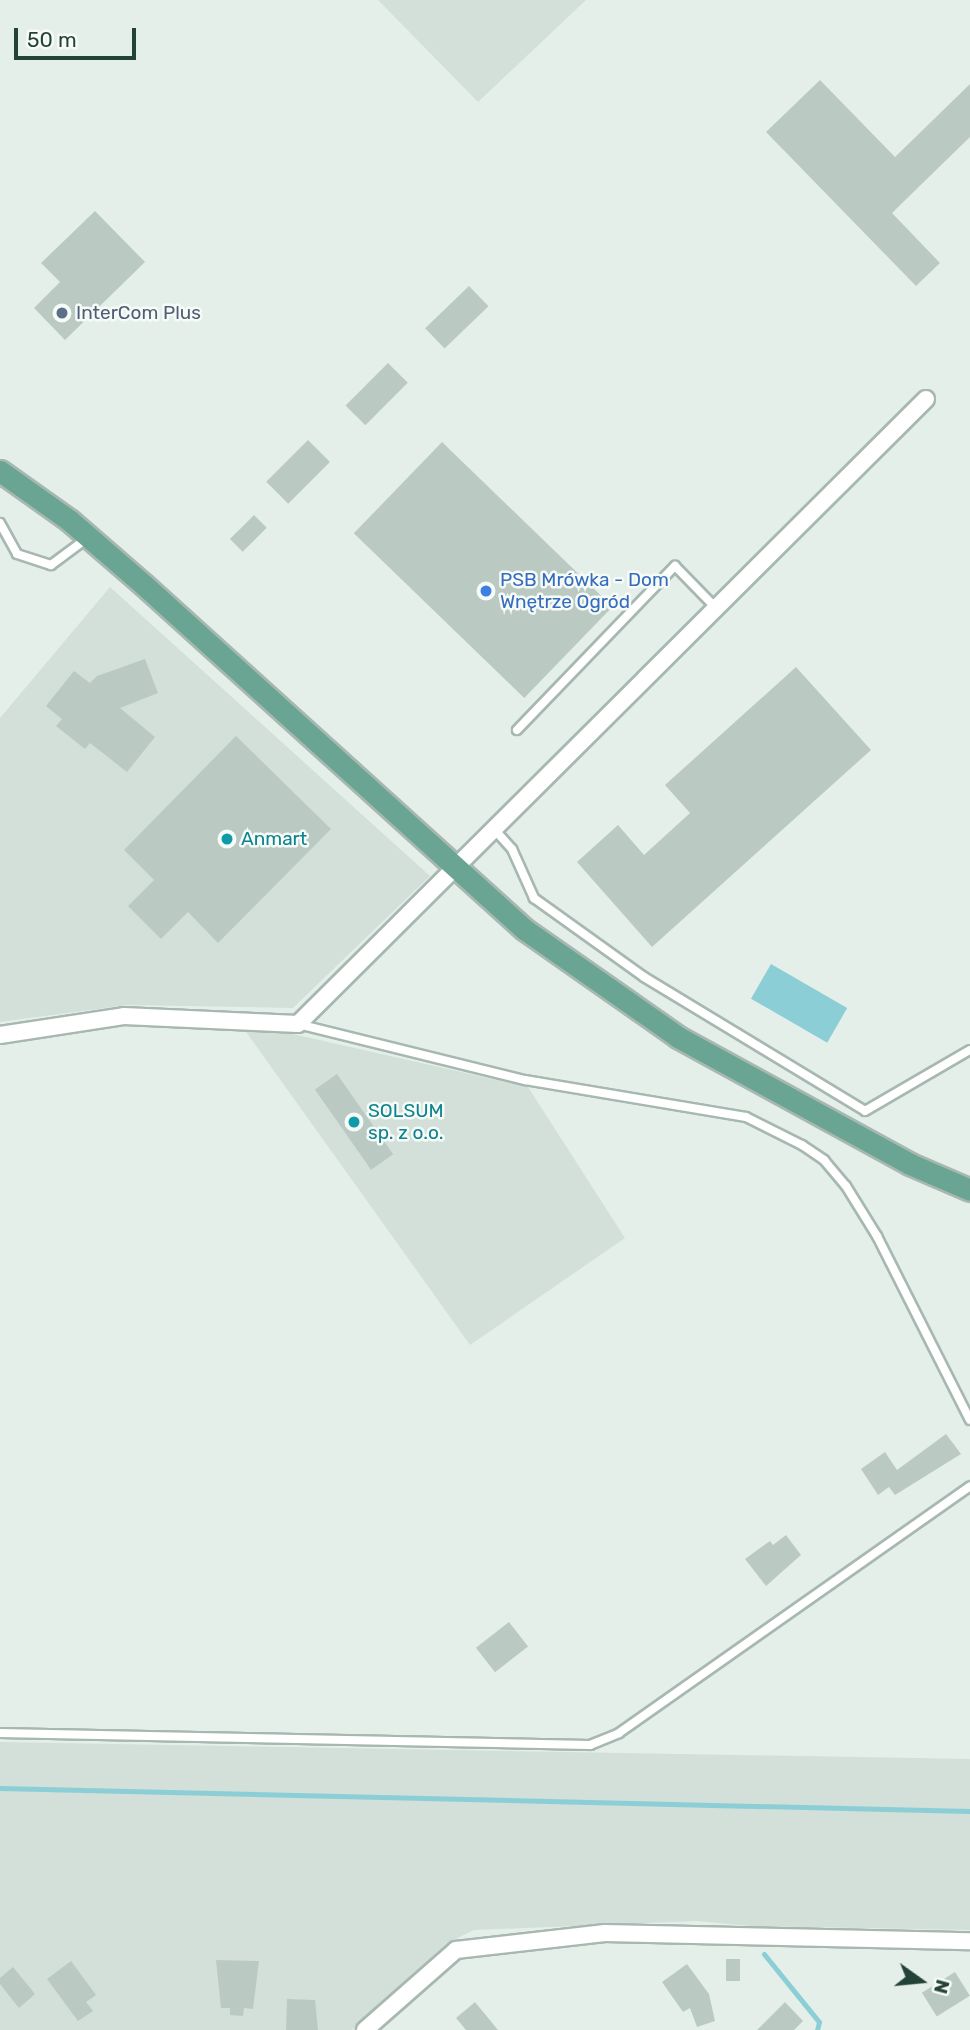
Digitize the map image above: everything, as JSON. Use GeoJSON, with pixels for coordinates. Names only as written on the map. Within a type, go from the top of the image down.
{"type":"FeatureCollection","features":[{"type":"Feature","properties":{"kind":"main road"},"geometry":{"type":"LineString","coordinates":[[0,471],[89,537],[454,870],[524,929],[678,1037],[887,1152],[970,1190]]}},
{"type":"Feature","properties":{"kind":"street"},"geometry":{"type":"LineString","coordinates":[[0,1035],[124,1016],[298,1024],[926,399]]}},
{"type":"Feature","properties":{"kind":"street"},"geometry":{"type":"LineString","coordinates":[[365,2030],[456,1950],[605,1933],[970,1941]]}},
{"type":"Feature","properties":{"kind":"lane"},"geometry":{"type":"LineString","coordinates":[[0,523],[17,554],[51,565],[89,537]]}},
{"type":"Feature","properties":{"kind":"lane"},"geometry":{"type":"LineString","coordinates":[[517,730],[675,566],[716,608]]}},
{"type":"Feature","properties":{"kind":"lane"},"geometry":{"type":"LineString","coordinates":[[494,829],[512,849],[534,898],[644,977],[865,1111],[970,1050]]}},
{"type":"Feature","properties":{"kind":"lane"},"geometry":{"type":"LineString","coordinates":[[298,1024],[525,1080],[746,1117],[802,1145],[824,1160],[846,1186],[877,1236],[970,1420]]}},
{"type":"Feature","properties":{"kind":"lane"},"geometry":{"type":"LineString","coordinates":[[0,1733],[590,1745],[619,1733],[970,1486]]}},
{"type":"Feature","properties":{"kind":"shaded area"},"geometry":{"type":"Polygon","coordinates":[[[378,0],[586,0],[478,102],[378,0]]]}},
{"type":"Feature","properties":{"kind":"shaded area"},"geometry":{"type":"Polygon","coordinates":[[[110,587],[430,876],[293,1008],[127,1005],[0,1022],[0,718],[110,587]]]}},
{"type":"Feature","properties":{"kind":"shaded area"},"geometry":{"type":"Polygon","coordinates":[[[239,1022],[528,1087],[625,1238],[470,1345],[239,1022]]]}},
{"type":"Feature","properties":{"kind":"shaded area"},"geometry":{"type":"Polygon","coordinates":[[[0,1742],[970,1759],[970,1930],[750,1926],[697,1921],[474,1930],[447,1943],[352,2030],[0,2030],[0,1742]]]}},
{"type":"Feature","properties":{"kind":"water"},"geometry":{"type":"Polygon","coordinates":[[[771,964],[847,1008],[827,1043],[751,999],[771,964]]]}},
{"type":"Feature","properties":{"kind":"building"},"geometry":{"type":"Polygon","coordinates":[[[820,80],[895,157],[970,84],[970,137],[892,213],[940,263],[916,286],[766,132],[820,80]]]}},
{"type":"Feature","properties":{"kind":"building"},"geometry":{"type":"Polygon","coordinates":[[[95,211],[145,262],[65,340],[34,308],[60,282],[41,263],[95,211]]]}},
{"type":"Feature","properties":{"kind":"building"},"geometry":{"type":"Polygon","coordinates":[[[469,286],[488,306],[445,349],[425,328],[469,286]]]}},
{"type":"Feature","properties":{"kind":"building"},"geometry":{"type":"Polygon","coordinates":[[[388,363],[408,383],[365,425],[346,405],[388,363]]]}},
{"type":"Feature","properties":{"kind":"building"},"geometry":{"type":"Polygon","coordinates":[[[308,440],[330,462],[288,504],[266,482],[308,440]]]}},
{"type":"Feature","properties":{"kind":"building"},"geometry":{"type":"Polygon","coordinates":[[[442,442],[612,607],[524,698],[354,533],[442,442]]]}},
{"type":"Feature","properties":{"kind":"building"},"geometry":{"type":"Polygon","coordinates":[[[254,515],[267,528],[243,552],[230,539],[254,515]]]}},
{"type":"Feature","properties":{"kind":"building"},"geometry":{"type":"Polygon","coordinates":[[[145,659],[158,693],[120,708],[155,737],[127,772],[90,743],[85,749],[56,726],[62,719],[46,706],[74,671],[90,683],[97,676],[145,659]]]}},
{"type":"Feature","properties":{"kind":"building"},"geometry":{"type":"Polygon","coordinates":[[[796,667],[871,750],[652,947],[577,862],[618,825],[644,855],[690,813],[665,785],[796,667]]]}},
{"type":"Feature","properties":{"kind":"building","name":"Anmart"},"geometry":{"type":"Polygon","coordinates":[[[236,736],[331,829],[218,943],[188,912],[161,939],[128,906],[154,880],[124,850],[236,736]]]}},
{"type":"Feature","properties":{"kind":"building","name":"SOLSUM sp. z o.o."},"geometry":{"type":"Polygon","coordinates":[[[337,1074],[393,1154],[371,1170],[315,1089],[337,1074]]]}},
{"type":"Feature","properties":{"kind":"building"},"geometry":{"type":"Polygon","coordinates":[[[946,1434],[961,1454],[895,1495],[889,1487],[878,1495],[861,1469],[885,1452],[897,1470],[946,1434]]]}},
{"type":"Feature","properties":{"kind":"building"},"geometry":{"type":"Polygon","coordinates":[[[786,1535],[801,1555],[766,1586],[745,1559],[770,1541],[773,1545],[786,1535]]]}},
{"type":"Feature","properties":{"kind":"building"},"geometry":{"type":"Polygon","coordinates":[[[509,1622],[528,1646],[495,1672],[476,1648],[509,1622]]]}},
{"type":"Feature","properties":{"kind":"building"},"geometry":{"type":"Polygon","coordinates":[[[726,1959],[740,1959],[740,1981],[726,1981],[726,1959]]]}},
{"type":"Feature","properties":{"kind":"building"},"geometry":{"type":"Polygon","coordinates":[[[216,1960],[259,1961],[253,2009],[244,2008],[243,2016],[230,2015],[230,2008],[221,2008],[216,1960]]]}},
{"type":"Feature","properties":{"kind":"building"},"geometry":{"type":"Polygon","coordinates":[[[71,1961],[96,1995],[86,2002],[93,2011],[78,2021],[47,1979],[71,1961]]]}},
{"type":"Feature","properties":{"kind":"building"},"geometry":{"type":"Polygon","coordinates":[[[687,1964],[709,1994],[715,2021],[697,2027],[690,2008],[683,2012],[662,1982],[687,1964]]]}},
{"type":"Feature","properties":{"kind":"building"},"geometry":{"type":"Polygon","coordinates":[[[13,1967],[35,1994],[19,2008],[0,1984],[0,1978],[13,1967]]]}},
{"type":"Feature","properties":{"kind":"building"},"geometry":{"type":"Polygon","coordinates":[[[955,1972],[970,1996],[937,2016],[922,1993],[955,1972]]]}},
{"type":"Feature","properties":{"kind":"building"},"geometry":{"type":"Polygon","coordinates":[[[287,1999],[315,2000],[318,2030],[286,2030],[287,1999]]]}},
{"type":"Feature","properties":{"kind":"building"},"geometry":{"type":"Polygon","coordinates":[[[475,2002],[498,2030],[466,2030],[456,2018],[475,2002]]]}},
{"type":"Feature","properties":{"kind":"building"},"geometry":{"type":"Polygon","coordinates":[[[785,2002],[803,2021],[794,2030],[757,2030],[785,2002]]]}},
{"type":"Feature","properties":{"kind":"waterway"},"geometry":{"type":"LineString","coordinates":[[0,1788],[970,1811]]}},
{"type":"Feature","properties":{"kind":"waterway"},"geometry":{"type":"LineString","coordinates":[[764,1954],[819,2022],[817,2030]]}},
{"type":"Feature","properties":{"kind":"place","name":"InterCom Plus"},"geometry":{"type":"Point","coordinates":[62,313]}},
{"type":"Feature","properties":{"kind":"place","name":"PSB Mrówka - Dom Wnętrze Ogród"},"geometry":{"type":"Point","coordinates":[486,591]}},
{"type":"Feature","properties":{"kind":"place","name":"Anmart"},"geometry":{"type":"Point","coordinates":[227,839]}},
{"type":"Feature","properties":{"kind":"place","name":"SOLSUM sp. z o.o."},"geometry":{"type":"Point","coordinates":[354,1122]}}]}
